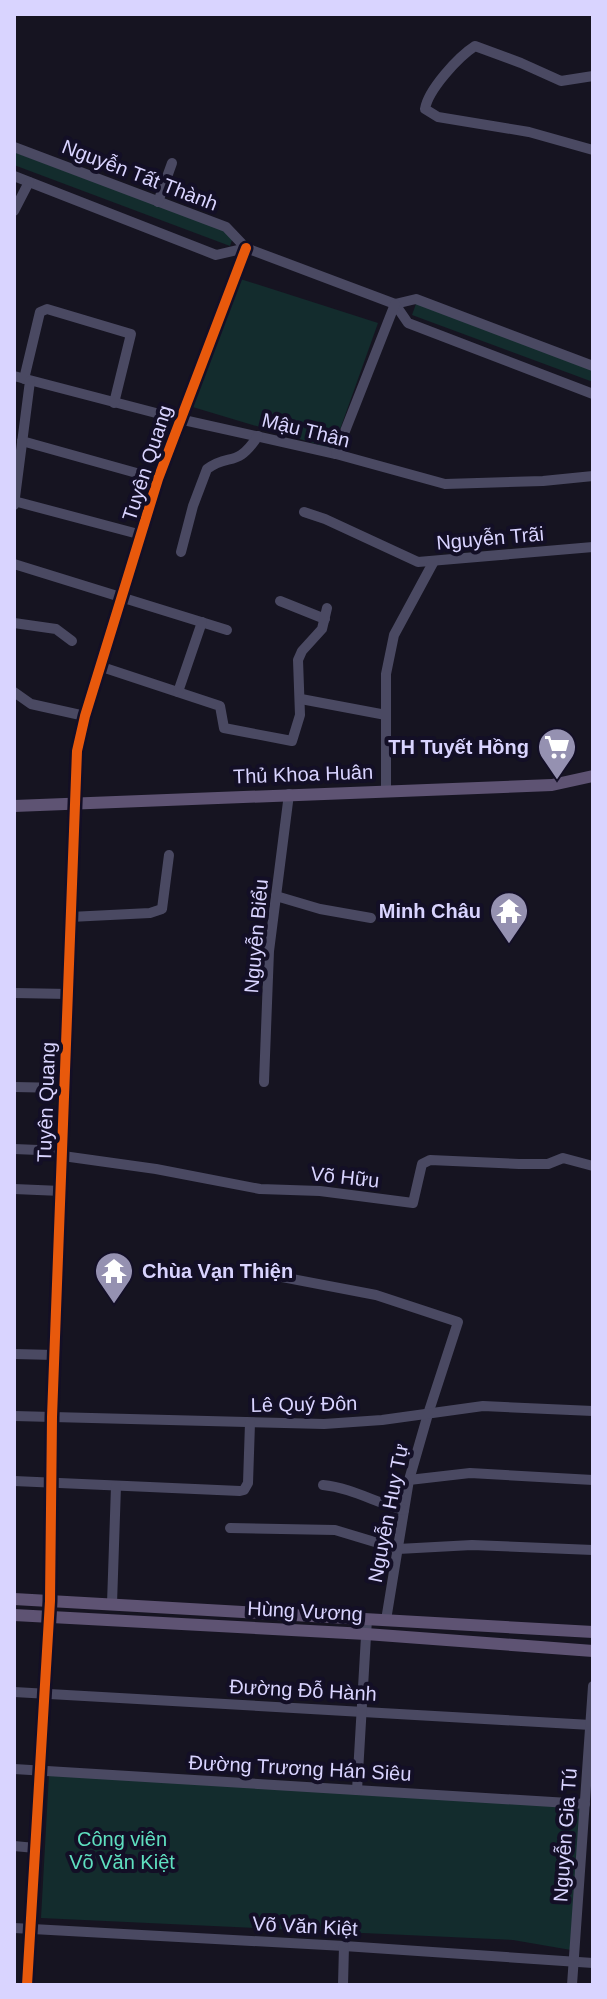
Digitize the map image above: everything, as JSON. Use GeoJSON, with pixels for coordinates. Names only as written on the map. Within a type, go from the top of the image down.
{"type":"FeatureCollection","features":[{"type":"Feature","properties":{"kind":"main road","name":"Thủ Khoa Huân"},"geometry":{"type":"LineString","coordinates":[[14,806],[552,785],[593,776]]}},
{"type":"Feature","properties":{"kind":"main road","name":"Hùng Vương"},"geometry":{"type":"LineString","coordinates":[[14,1599],[593,1632]]}},
{"type":"Feature","properties":{"kind":"main road","name":"Hùng Vương"},"geometry":{"type":"LineString","coordinates":[[14,1615],[366,1634],[593,1651]]}},
{"type":"Feature","properties":{"kind":"street"},"geometry":{"type":"LineString","coordinates":[[593,76],[561,81],[475,46],[435,84],[425,109],[438,117],[529,132],[593,150]]}},
{"type":"Feature","properties":{"kind":"street","name":"Nguyễn Tất Thành"},"geometry":{"type":"LineString","coordinates":[[14,147],[226,227],[246,248],[395,304],[416,299],[593,366]]}},
{"type":"Feature","properties":{"kind":"street"},"geometry":{"type":"LineString","coordinates":[[158,202],[172,163]]}},
{"type":"Feature","properties":{"kind":"street","name":"Nguyễn Tất Thành"},"geometry":{"type":"LineString","coordinates":[[14,176],[216,255],[246,248]]}},
{"type":"Feature","properties":{"kind":"street"},"geometry":{"type":"LineString","coordinates":[[14,211],[29,182]]}},
{"type":"Feature","properties":{"kind":"street","name":"Tuyên Quang"},"geometry":{"type":"LineString","coordinates":[[27,1985],[50,1601],[52,1417],[76,763],[85,716],[158,479],[246,248]]}},
{"type":"Feature","properties":{"kind":"street"},"geometry":{"type":"LineString","coordinates":[[336,454],[395,304]]}},
{"type":"Feature","properties":{"kind":"street","name":"Nguyễn Tất Thành"},"geometry":{"type":"LineString","coordinates":[[395,304],[408,323],[593,394]]}},
{"type":"Feature","properties":{"kind":"street"},"geometry":{"type":"LineString","coordinates":[[114,403],[131,334],[47,309],[40,312],[23,378],[22,441],[14,503],[142,535]]}},
{"type":"Feature","properties":{"kind":"street","name":"Mậu Thân"},"geometry":{"type":"LineString","coordinates":[[23,378],[179,419],[336,454],[445,484],[593,476]]}},
{"type":"Feature","properties":{"kind":"street"},"geometry":{"type":"LineString","coordinates":[[181,552],[203,475],[212,465],[237,460],[258,436]]}},
{"type":"Feature","properties":{"kind":"street"},"geometry":{"type":"LineString","coordinates":[[22,441],[158,479]]}},
{"type":"Feature","properties":{"kind":"street","name":"Nguyễn Trãi"},"geometry":{"type":"LineString","coordinates":[[304,512],[418,562],[593,547]]}},
{"type":"Feature","properties":{"kind":"street"},"geometry":{"type":"LineString","coordinates":[[386,791],[386,674],[394,635],[434,561]]}},
{"type":"Feature","properties":{"kind":"street"},"geometry":{"type":"LineString","coordinates":[[14,564],[227,630]]}},
{"type":"Feature","properties":{"kind":"street"},"geometry":{"type":"LineString","coordinates":[[102,667],[220,706],[224,728],[292,741],[300,715],[298,660],[322,629],[326,613],[280,601]]}},
{"type":"Feature","properties":{"kind":"street"},"geometry":{"type":"LineString","coordinates":[[178,692],[202,622]]}},
{"type":"Feature","properties":{"kind":"street"},"geometry":{"type":"LineString","coordinates":[[14,623],[56,629],[72,641]]}},
{"type":"Feature","properties":{"kind":"street"},"geometry":{"type":"LineString","coordinates":[[14,692],[31,704],[85,716]]}},
{"type":"Feature","properties":{"kind":"street"},"geometry":{"type":"LineString","coordinates":[[301,699],[386,715]]}},
{"type":"Feature","properties":{"kind":"street","name":"Nguyễn Biểu"},"geometry":{"type":"LineString","coordinates":[[264,1082],[269,951],[289,794]]}},
{"type":"Feature","properties":{"kind":"street"},"geometry":{"type":"LineString","coordinates":[[70,917],[150,913],[162,909],[169,855]]}},
{"type":"Feature","properties":{"kind":"street"},"geometry":{"type":"LineString","coordinates":[[276,896],[320,909],[371,918]]}},
{"type":"Feature","properties":{"kind":"street"},"geometry":{"type":"LineString","coordinates":[[14,993],[69,994]]}},
{"type":"Feature","properties":{"kind":"street"},"geometry":{"type":"LineString","coordinates":[[14,1087],[65,1088]]}},
{"type":"Feature","properties":{"kind":"street"},"geometry":{"type":"LineString","coordinates":[[14,1149],[63,1154]]}},
{"type":"Feature","properties":{"kind":"street","name":"Võ Hữu"},"geometry":{"type":"LineString","coordinates":[[63,1154],[260,1189],[320,1191],[413,1203],[422,1164],[430,1160],[548,1164],[563,1158],[593,1166]]}},
{"type":"Feature","properties":{"kind":"street"},"geometry":{"type":"LineString","coordinates":[[14,1189],[61,1191]]}},
{"type":"Feature","properties":{"kind":"street","name":"Nguyễn Huy Tự"},"geometry":{"type":"LineString","coordinates":[[250,1271],[376,1295],[458,1322],[409,1480],[386,1620]]}},
{"type":"Feature","properties":{"kind":"street"},"geometry":{"type":"LineString","coordinates":[[14,1354],[55,1355]]}},
{"type":"Feature","properties":{"kind":"street","name":"Lê Quý Đôn"},"geometry":{"type":"LineString","coordinates":[[14,1416],[250,1423],[355,1422],[483,1406],[593,1411]]}},
{"type":"Feature","properties":{"kind":"street"},"geometry":{"type":"LineString","coordinates":[[14,1481],[244,1490],[248,1483],[250,1423]]}},
{"type":"Feature","properties":{"kind":"street"},"geometry":{"type":"LineString","coordinates":[[409,1480],[470,1473],[593,1480]]}},
{"type":"Feature","properties":{"kind":"street"},"geometry":{"type":"LineString","coordinates":[[323,1485],[346,1489],[385,1506],[404,1510]]}},
{"type":"Feature","properties":{"kind":"street"},"geometry":{"type":"LineString","coordinates":[[112,1604],[116,1486]]}},
{"type":"Feature","properties":{"kind":"street"},"geometry":{"type":"LineString","coordinates":[[230,1528],[335,1530],[398,1549],[472,1545],[593,1550]]}},
{"type":"Feature","properties":{"kind":"street"},"geometry":{"type":"LineString","coordinates":[[357,1790],[367,1619]]}},
{"type":"Feature","properties":{"kind":"street","name":"Nguyễn Gia Tú"},"geometry":{"type":"LineString","coordinates":[[572,1985],[593,1686]]}},
{"type":"Feature","properties":{"kind":"street","name":"Đường Đỗ Hành"},"geometry":{"type":"LineString","coordinates":[[14,1692],[591,1725]]}},
{"type":"Feature","properties":{"kind":"street","name":"Đường Trương Hán Siêu"},"geometry":{"type":"LineString","coordinates":[[14,1769],[585,1804]]}},
{"type":"Feature","properties":{"kind":"street"},"geometry":{"type":"LineString","coordinates":[[14,1846],[35,1848]]}},
{"type":"Feature","properties":{"kind":"street","name":"Võ Văn Kiệt"},"geometry":{"type":"LineString","coordinates":[[14,1928],[593,1963]]}},
{"type":"Feature","properties":{"kind":"street"},"geometry":{"type":"LineString","coordinates":[[343,1985],[344,1946]]}},
{"type":"Feature","properties":{"kind":"green space"},"geometry":{"type":"Polygon","coordinates":[[[14,152],[234,234],[230,246],[14,165],[14,152]]]}},
{"type":"Feature","properties":{"kind":"green space"},"geometry":{"type":"Polygon","coordinates":[[[231,276],[378,323],[333,449],[186,405],[231,276]]]}},
{"type":"Feature","properties":{"kind":"green space"},"geometry":{"type":"Polygon","coordinates":[[[417,301],[593,368],[593,382],[412,315],[417,301]]]}},
{"type":"Feature","properties":{"kind":"green space","name":"Công viên Võ Văn Kiệt"},"geometry":{"type":"Polygon","coordinates":[[[49,1774],[580,1806],[571,1950],[513,1940],[41,1918],[49,1774]]]}},
{"type":"Feature","properties":{"kind":"cycle path"},"geometry":{"type":"LineString","coordinates":[[27,1985],[50,1601],[52,1417],[77,751],[158,479],[246,248]]}},
{"type":"Feature","properties":{"kind":"place","name":"TH Tuyết Hồng"},"geometry":{"type":"Point","coordinates":[557,781]}},
{"type":"Feature","properties":{"kind":"place","name":"Minh Châu"},"geometry":{"type":"Point","coordinates":[509,945]}},
{"type":"Feature","properties":{"kind":"place","name":"Chùa Vạn Thiện"},"geometry":{"type":"Point","coordinates":[114,1305]}}]}
